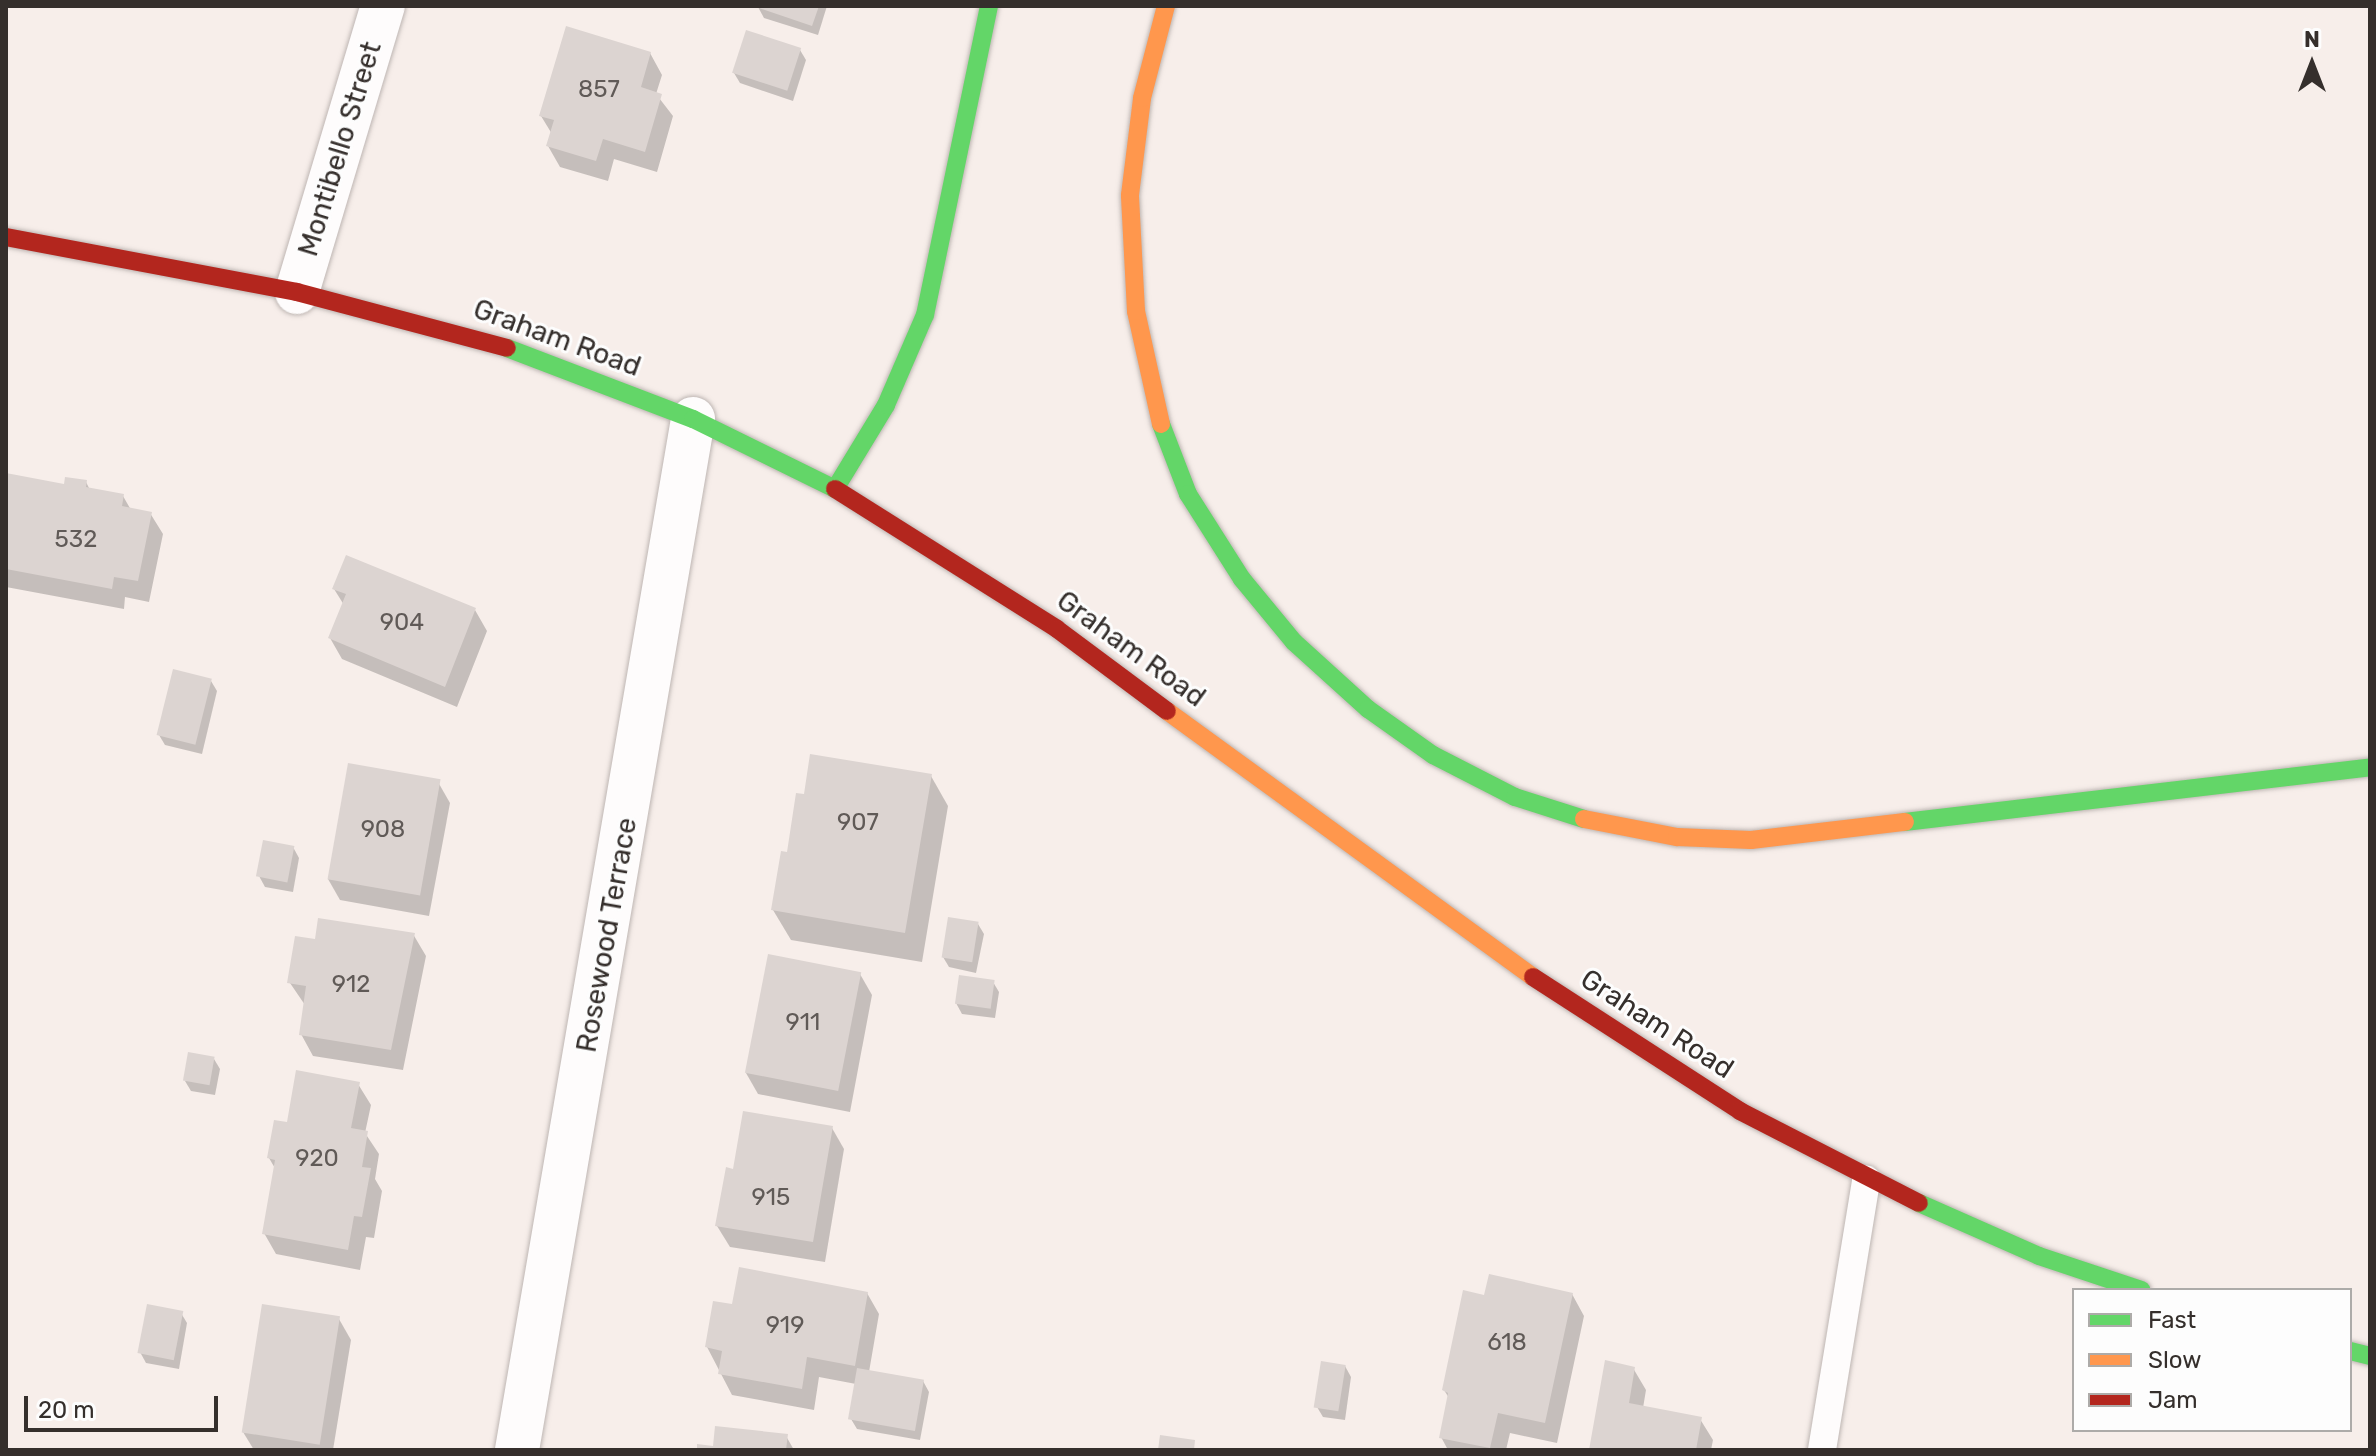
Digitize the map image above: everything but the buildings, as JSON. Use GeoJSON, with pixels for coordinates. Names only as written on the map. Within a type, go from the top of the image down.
{"type":"FeatureCollection","features":[{"type":"Feature","properties":{"kind":"main road"},"geometry":{"type":"LineString","coordinates":[[835,489],[886,405],[925,315],[989,6]]}},
{"type":"Feature","properties":{"kind":"main road"},"geometry":{"type":"LineString","coordinates":[[1166,6],[1142,98],[1130,195],[1136,311],[1154,405],[1188,494],[1242,579],[1294,642],[1368,709],[1433,755],[1515,797],[1604,825],[1677,837],[1751,840],[2370,767]]}},
{"type":"Feature","properties":{"kind":"main road","name":"Graham Road"},"geometry":{"type":"LineString","coordinates":[[6,237],[297,292],[544,360],[693,419],[835,489],[1057,629],[1478,941],[1740,1111],[1866,1180],[2039,1256],[2135,1288]]}},
{"type":"Feature","properties":{"kind":"street","name":"Montibello Street"},"geometry":{"type":"LineString","coordinates":[[297,292],[383,6]]}},
{"type":"Feature","properties":{"kind":"street","name":"Rosewood Terrace"},"geometry":{"type":"LineString","coordinates":[[517,1450],[693,419]]}},
{"type":"Feature","properties":{"kind":"lane"},"geometry":{"type":"LineString","coordinates":[[1822,1450],[1866,1180]]}},
{"type":"Feature","properties":{"kind":"traffic: fast"},"geometry":{"type":"LineString","coordinates":[[835,489],[886,405],[925,315],[989,6]]}},
{"type":"Feature","properties":{"kind":"traffic: fast"},"geometry":{"type":"LineString","coordinates":[[507,348],[693,419],[835,489]]}},
{"type":"Feature","properties":{"kind":"traffic: fast"},"geometry":{"type":"LineString","coordinates":[[1161,424],[1188,494],[1242,579],[1294,642],[1368,709],[1433,755],[1515,797],[1584,819]]}},
{"type":"Feature","properties":{"kind":"traffic: fast"},"geometry":{"type":"LineString","coordinates":[[1905,822],[2370,767]]}},
{"type":"Feature","properties":{"kind":"traffic: fast"},"geometry":{"type":"LineString","coordinates":[[1919,1203],[2039,1256],[2135,1288]]}},
{"type":"Feature","properties":{"kind":"traffic: fast"},"geometry":{"type":"LineString","coordinates":[[2352,1352],[2370,1356]]}},
{"type":"Feature","properties":{"kind":"traffic: slow"},"geometry":{"type":"LineString","coordinates":[[1161,424],[1136,311],[1130,195],[1142,98],[1166,6]]}},
{"type":"Feature","properties":{"kind":"traffic: slow"},"geometry":{"type":"LineString","coordinates":[[1167,711],[1533,977]]}},
{"type":"Feature","properties":{"kind":"traffic: slow"},"geometry":{"type":"LineString","coordinates":[[1584,819],[1677,837],[1751,840],[1905,822]]}},
{"type":"Feature","properties":{"kind":"traffic: jam"},"geometry":{"type":"LineString","coordinates":[[6,237],[297,292],[507,348]]}},
{"type":"Feature","properties":{"kind":"traffic: jam"},"geometry":{"type":"LineString","coordinates":[[835,489],[1057,629],[1167,711]]}},
{"type":"Feature","properties":{"kind":"traffic: jam"},"geometry":{"type":"LineString","coordinates":[[1533,977],[1740,1111],[1919,1203]]}}]}
